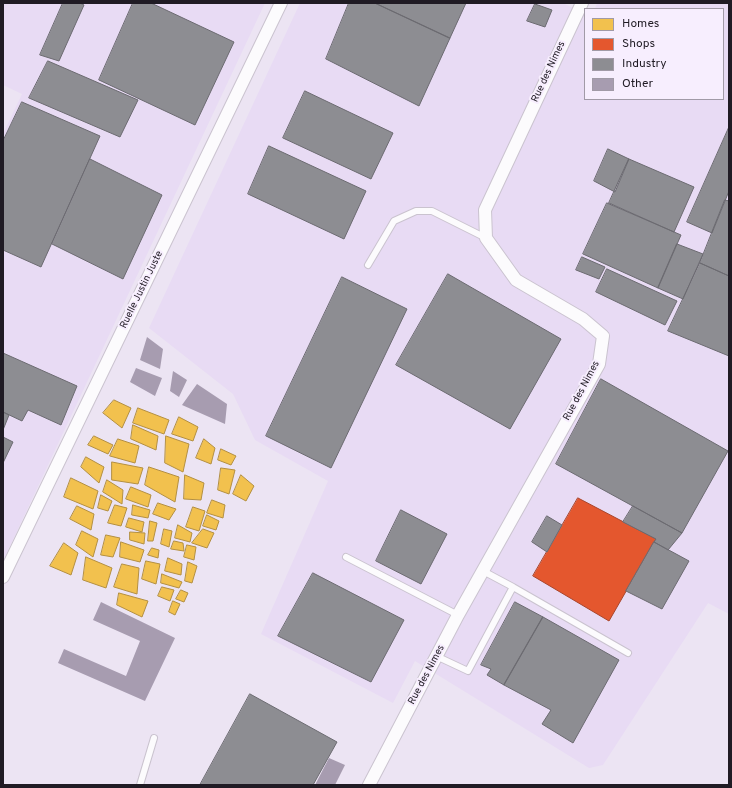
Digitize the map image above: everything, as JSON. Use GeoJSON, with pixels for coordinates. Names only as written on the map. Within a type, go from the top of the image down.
{"type":"FeatureCollection","features":[{"type":"Feature","properties":{"kind":"street","name":"Ruelle Justin Juste"},"geometry":{"type":"LineString","coordinates":[[3,577],[281,3]]}},
{"type":"Feature","properties":{"kind":"street","name":"Rue des Nimes"},"geometry":{"type":"LineString","coordinates":[[370,785],[458,615],[599,364],[603,336],[583,319],[516,280],[486,238],[485,210],[582,3]]}},
{"type":"Feature","properties":{"kind":"lane"},"geometry":{"type":"LineString","coordinates":[[368,265],[394,221],[416,212],[432,211],[486,238]]}},
{"type":"Feature","properties":{"kind":"lane"},"geometry":{"type":"LineString","coordinates":[[346,557],[458,615]]}},
{"type":"Feature","properties":{"kind":"lane"},"geometry":{"type":"LineString","coordinates":[[483,571],[628,653]]}},
{"type":"Feature","properties":{"kind":"lane"},"geometry":{"type":"LineString","coordinates":[[436,656],[468,671],[513,588]]}},
{"type":"Feature","properties":{"kind":"lane"},"geometry":{"type":"LineString","coordinates":[[140,785],[154,738]]}},
{"type":"Feature","properties":{"kind":"shaded area"},"geometry":{"type":"Polygon","coordinates":[[[3,3],[265,3],[3,561],[3,134],[22,94],[3,85],[3,3]]]}},
{"type":"Feature","properties":{"kind":"shaded area"},"geometry":{"type":"Polygon","coordinates":[[[300,3],[563,3],[584,14],[584,100],[724,100],[724,8],[595,8],[597,3],[729,3],[729,614],[708,603],[603,765],[589,768],[415,661],[393,703],[261,634],[328,481],[255,440],[233,394],[149,328],[300,3]]]}},
{"type":"Feature","properties":{"kind":"building: Homes"},"geometry":{"type":"Polygon","coordinates":[[[114,400],[131,408],[122,428],[103,413],[114,400]]]}},
{"type":"Feature","properties":{"kind":"building: Homes"},"geometry":{"type":"Polygon","coordinates":[[[138,408],[169,420],[164,434],[133,423],[138,408]]]}},
{"type":"Feature","properties":{"kind":"building: Homes"},"geometry":{"type":"Polygon","coordinates":[[[179,417],[198,427],[193,441],[172,434],[179,417]]]}},
{"type":"Feature","properties":{"kind":"building: Homes"},"geometry":{"type":"Polygon","coordinates":[[[133,425],[158,436],[156,450],[131,439],[133,425]]]}},
{"type":"Feature","properties":{"kind":"building: Homes"},"geometry":{"type":"Polygon","coordinates":[[[94,436],[113,445],[108,454],[88,445],[94,436]]]}},
{"type":"Feature","properties":{"kind":"building: Homes"},"geometry":{"type":"Polygon","coordinates":[[[166,436],[189,444],[183,472],[165,463],[166,436]]]}},
{"type":"Feature","properties":{"kind":"building: Homes"},"geometry":{"type":"Polygon","coordinates":[[[118,439],[139,446],[135,463],[110,456],[118,439]]]}},
{"type":"Feature","properties":{"kind":"building: Homes"},"geometry":{"type":"Polygon","coordinates":[[[204,439],[215,448],[211,464],[196,458],[204,439]]]}},
{"type":"Feature","properties":{"kind":"building: Homes"},"geometry":{"type":"Polygon","coordinates":[[[221,449],[236,456],[231,465],[218,460],[221,449]]]}},
{"type":"Feature","properties":{"kind":"building: Homes"},"geometry":{"type":"Polygon","coordinates":[[[86,457],[104,467],[99,483],[81,467],[86,457]]]}},
{"type":"Feature","properties":{"kind":"building: Homes"},"geometry":{"type":"Polygon","coordinates":[[[112,462],[143,468],[138,484],[112,480],[112,462]]]}},
{"type":"Feature","properties":{"kind":"building: Homes"},"geometry":{"type":"Polygon","coordinates":[[[149,467],[179,477],[175,502],[145,485],[149,467]]]}},
{"type":"Feature","properties":{"kind":"building: Homes"},"geometry":{"type":"Polygon","coordinates":[[[221,468],[235,470],[229,494],[218,490],[221,468]]]}},
{"type":"Feature","properties":{"kind":"building: Homes"},"geometry":{"type":"Polygon","coordinates":[[[185,475],[204,483],[201,500],[184,499],[185,475]]]}},
{"type":"Feature","properties":{"kind":"building: Homes"},"geometry":{"type":"Polygon","coordinates":[[[241,475],[254,486],[246,501],[233,494],[241,475]]]}},
{"type":"Feature","properties":{"kind":"building: Homes"},"geometry":{"type":"Polygon","coordinates":[[[71,478],[98,491],[93,509],[64,497],[71,478]]]}},
{"type":"Feature","properties":{"kind":"building: Homes"},"geometry":{"type":"Polygon","coordinates":[[[107,480],[123,490],[122,504],[103,492],[107,480]]]}},
{"type":"Feature","properties":{"kind":"building: Homes"},"geometry":{"type":"Polygon","coordinates":[[[131,487],[151,495],[148,507],[126,499],[131,487]]]}},
{"type":"Feature","properties":{"kind":"building: Homes"},"geometry":{"type":"Polygon","coordinates":[[[101,495],[112,501],[108,511],[98,508],[101,495]]]}},
{"type":"Feature","properties":{"kind":"building: Homes"},"geometry":{"type":"Polygon","coordinates":[[[212,500],[225,505],[223,518],[207,513],[212,500]]]}},
{"type":"Feature","properties":{"kind":"building: Homes"},"geometry":{"type":"Polygon","coordinates":[[[158,503],[176,509],[169,520],[153,514],[158,503]]]}},
{"type":"Feature","properties":{"kind":"building: Homes"},"geometry":{"type":"Polygon","coordinates":[[[115,505],[127,508],[121,526],[108,523],[115,505]]]}},
{"type":"Feature","properties":{"kind":"building: Homes"},"geometry":{"type":"Polygon","coordinates":[[[133,505],[150,510],[148,518],[132,515],[133,505]]]}},
{"type":"Feature","properties":{"kind":"building: Homes"},"geometry":{"type":"Polygon","coordinates":[[[77,506],[94,514],[91,530],[70,519],[77,506]]]}},
{"type":"Feature","properties":{"kind":"building: Homes"},"geometry":{"type":"Polygon","coordinates":[[[193,507],[205,511],[199,531],[186,527],[193,507]]]}},
{"type":"Feature","properties":{"kind":"building: Homes"},"geometry":{"type":"Polygon","coordinates":[[[207,515],[219,521],[216,530],[203,526],[207,515]]]}},
{"type":"Feature","properties":{"kind":"building: Homes"},"geometry":{"type":"Polygon","coordinates":[[[129,518],[144,522],[142,532],[126,527],[129,518]]]}},
{"type":"Feature","properties":{"kind":"building: Homes"},"geometry":{"type":"Polygon","coordinates":[[[150,521],[157,523],[153,541],[148,541],[150,521]]]}},
{"type":"Feature","properties":{"kind":"building: Homes"},"geometry":{"type":"Polygon","coordinates":[[[178,525],[192,533],[190,542],[175,538],[178,525]]]}},
{"type":"Feature","properties":{"kind":"building: Homes"},"geometry":{"type":"Polygon","coordinates":[[[164,529],[172,531],[169,547],[161,544],[164,529]]]}},
{"type":"Feature","properties":{"kind":"building: Homes"},"geometry":{"type":"Polygon","coordinates":[[[203,529],[214,533],[207,548],[192,543],[203,529]]]}},
{"type":"Feature","properties":{"kind":"building: Homes"},"geometry":{"type":"Polygon","coordinates":[[[82,531],[98,539],[93,557],[76,545],[82,531]]]}},
{"type":"Feature","properties":{"kind":"building: Homes"},"geometry":{"type":"Polygon","coordinates":[[[130,532],[145,533],[144,544],[130,540],[130,532]]]}},
{"type":"Feature","properties":{"kind":"building: Homes"},"geometry":{"type":"Polygon","coordinates":[[[106,535],[120,538],[113,557],[101,555],[106,535]]]}},
{"type":"Feature","properties":{"kind":"building: Homes"},"geometry":{"type":"Polygon","coordinates":[[[174,541],[183,543],[184,551],[171,549],[174,541]]]}},
{"type":"Feature","properties":{"kind":"building: Homes"},"geometry":{"type":"Polygon","coordinates":[[[121,542],[144,550],[140,562],[120,557],[121,542]]]}},
{"type":"Feature","properties":{"kind":"building: Homes"},"geometry":{"type":"Polygon","coordinates":[[[64,543],[78,553],[71,575],[50,566],[64,543]]]}},
{"type":"Feature","properties":{"kind":"building: Homes"},"geometry":{"type":"Polygon","coordinates":[[[187,545],[196,547],[194,560],[184,557],[187,545]]]}},
{"type":"Feature","properties":{"kind":"building: Homes"},"geometry":{"type":"Polygon","coordinates":[[[152,548],[159,550],[158,558],[148,555],[152,548]]]}},
{"type":"Feature","properties":{"kind":"building: Homes"},"geometry":{"type":"Polygon","coordinates":[[[86,557],[112,568],[106,588],[83,580],[86,557]]]}},
{"type":"Feature","properties":{"kind":"building: Homes"},"geometry":{"type":"Polygon","coordinates":[[[168,558],[182,564],[181,575],[165,571],[168,558]]]}},
{"type":"Feature","properties":{"kind":"building: Homes"},"geometry":{"type":"Polygon","coordinates":[[[146,561],[160,564],[156,584],[142,579],[146,561]]]}},
{"type":"Feature","properties":{"kind":"building: Homes"},"geometry":{"type":"Polygon","coordinates":[[[188,562],[197,566],[192,583],[185,581],[188,562]]]}},
{"type":"Feature","properties":{"kind":"building: Homes"},"geometry":{"type":"Polygon","coordinates":[[[122,564],[139,568],[137,594],[114,587],[122,564]]]}},
{"type":"Feature","properties":{"kind":"building: Homes"},"geometry":{"type":"Polygon","coordinates":[[[162,574],[182,582],[179,588],[161,583],[162,574]]]}},
{"type":"Feature","properties":{"kind":"building: Homes"},"geometry":{"type":"Polygon","coordinates":[[[162,587],[174,590],[170,601],[158,596],[162,587]]]}},
{"type":"Feature","properties":{"kind":"building: Homes"},"geometry":{"type":"Polygon","coordinates":[[[181,590],[188,593],[184,602],[176,599],[181,590]]]}},
{"type":"Feature","properties":{"kind":"building: Homes"},"geometry":{"type":"Polygon","coordinates":[[[119,593],[148,601],[142,617],[117,605],[119,593]]]}},
{"type":"Feature","properties":{"kind":"building: Homes"},"geometry":{"type":"Polygon","coordinates":[[[173,601],[180,604],[175,615],[169,612],[173,601]]]}},
{"type":"Feature","properties":{"kind":"building: Shops"},"geometry":{"type":"Polygon","coordinates":[[[578,498],[656,539],[609,621],[533,576],[578,498]]]}},
{"type":"Feature","properties":{"kind":"building: Industry"},"geometry":{"type":"Polygon","coordinates":[[[63,3],[80,3],[84,5],[59,61],[40,55],[63,3]]]}},
{"type":"Feature","properties":{"kind":"building: Industry"},"geometry":{"type":"Polygon","coordinates":[[[133,3],[151,3],[234,42],[195,125],[99,80],[133,3]]]}},
{"type":"Feature","properties":{"kind":"building: Industry"},"geometry":{"type":"Polygon","coordinates":[[[349,3],[375,3],[450,38],[419,106],[326,59],[349,3]]]}},
{"type":"Feature","properties":{"kind":"building: Industry"},"geometry":{"type":"Polygon","coordinates":[[[375,3],[466,3],[450,38],[375,3]]]}},
{"type":"Feature","properties":{"kind":"building: Industry"},"geometry":{"type":"Polygon","coordinates":[[[535,4],[552,10],[545,27],[527,21],[535,4]]]}},
{"type":"Feature","properties":{"kind":"building: Industry"},"geometry":{"type":"Polygon","coordinates":[[[48,61],[138,100],[120,137],[29,98],[48,61]]]}},
{"type":"Feature","properties":{"kind":"building: Industry"},"geometry":{"type":"Polygon","coordinates":[[[305,91],[393,133],[371,179],[283,138],[305,91]]]}},
{"type":"Feature","properties":{"kind":"building: Industry"},"geometry":{"type":"Polygon","coordinates":[[[22,102],[100,136],[41,267],[3,250],[3,141],[22,102]]]}},
{"type":"Feature","properties":{"kind":"building: Industry"},"geometry":{"type":"Polygon","coordinates":[[[729,127],[729,191],[712,233],[687,222],[729,127]]]}},
{"type":"Feature","properties":{"kind":"building: Industry"},"geometry":{"type":"Polygon","coordinates":[[[269,146],[366,191],[344,239],[248,194],[269,146]]]}},
{"type":"Feature","properties":{"kind":"building: Industry"},"geometry":{"type":"Polygon","coordinates":[[[608,149],[629,159],[615,192],[594,181],[608,149]]]}},
{"type":"Feature","properties":{"kind":"building: Industry"},"geometry":{"type":"Polygon","coordinates":[[[90,159],[162,195],[123,279],[52,244],[90,159]]]}},
{"type":"Feature","properties":{"kind":"building: Industry"},"geometry":{"type":"Polygon","coordinates":[[[629,159],[694,187],[674,232],[609,203],[629,159]]]}},
{"type":"Feature","properties":{"kind":"building: Industry"},"geometry":{"type":"Polygon","coordinates":[[[725,200],[729,201],[729,276],[700,263],[725,200]]]}},
{"type":"Feature","properties":{"kind":"building: Industry"},"geometry":{"type":"Polygon","coordinates":[[[607,203],[681,235],[658,288],[583,254],[607,203]]]}},
{"type":"Feature","properties":{"kind":"building: Industry"},"geometry":{"type":"Polygon","coordinates":[[[677,244],[703,254],[683,299],[658,288],[677,244]]]}},
{"type":"Feature","properties":{"kind":"building: Industry"},"geometry":{"type":"Polygon","coordinates":[[[582,257],[605,267],[599,279],[576,270],[582,257]]]}},
{"type":"Feature","properties":{"kind":"building: Industry"},"geometry":{"type":"Polygon","coordinates":[[[700,263],[729,276],[729,356],[668,331],[700,263]]]}},
{"type":"Feature","properties":{"kind":"building: Industry"},"geometry":{"type":"Polygon","coordinates":[[[607,269],[677,301],[665,325],[596,292],[607,269]]]}},
{"type":"Feature","properties":{"kind":"building: Industry"},"geometry":{"type":"Polygon","coordinates":[[[448,274],[561,339],[510,429],[396,365],[448,274]]]}},
{"type":"Feature","properties":{"kind":"building: Industry"},"geometry":{"type":"Polygon","coordinates":[[[342,277],[407,309],[331,468],[266,436],[342,277]]]}},
{"type":"Feature","properties":{"kind":"building: Industry"},"geometry":{"type":"Polygon","coordinates":[[[3,353],[77,386],[61,425],[28,410],[22,421],[3,412],[3,353]]]}},
{"type":"Feature","properties":{"kind":"building: Industry"},"geometry":{"type":"Polygon","coordinates":[[[601,379],[728,451],[682,533],[556,464],[601,379]]]}},
{"type":"Feature","properties":{"kind":"building: Industry"},"geometry":{"type":"Polygon","coordinates":[[[3,412],[9,415],[3,430],[3,412]]]}},
{"type":"Feature","properties":{"kind":"building: Industry"},"geometry":{"type":"Polygon","coordinates":[[[3,437],[13,442],[3,463],[3,437]]]}},
{"type":"Feature","properties":{"kind":"building: Industry"},"geometry":{"type":"Polygon","coordinates":[[[633,506],[682,533],[668,550],[654,542],[656,539],[623,522],[633,506]]]}},
{"type":"Feature","properties":{"kind":"building: Industry"},"geometry":{"type":"Polygon","coordinates":[[[401,510],[447,534],[421,584],[376,561],[401,510]]]}},
{"type":"Feature","properties":{"kind":"building: Industry"},"geometry":{"type":"Polygon","coordinates":[[[547,516],[562,525],[547,552],[532,542],[547,516]]]}},
{"type":"Feature","properties":{"kind":"building: Industry"},"geometry":{"type":"Polygon","coordinates":[[[654,542],[689,561],[662,609],[626,591],[654,542]]]}},
{"type":"Feature","properties":{"kind":"building: Industry"},"geometry":{"type":"Polygon","coordinates":[[[313,573],[404,620],[371,682],[278,636],[313,573]]]}},
{"type":"Feature","properties":{"kind":"building: Industry"},"geometry":{"type":"Polygon","coordinates":[[[515,602],[543,617],[504,685],[487,675],[491,669],[481,665],[515,602]]]}},
{"type":"Feature","properties":{"kind":"building: Industry"},"geometry":{"type":"Polygon","coordinates":[[[543,617],[619,660],[573,743],[542,724],[551,710],[504,685],[543,617]]]}},
{"type":"Feature","properties":{"kind":"building: Industry"},"geometry":{"type":"Polygon","coordinates":[[[250,694],[337,742],[313,785],[200,785],[250,694]]]}},
{"type":"Feature","properties":{"kind":"building: Other"},"geometry":{"type":"Polygon","coordinates":[[[147,337],[163,349],[160,369],[140,360],[147,337]]]}},
{"type":"Feature","properties":{"kind":"building: Other"},"geometry":{"type":"Polygon","coordinates":[[[136,368],[162,378],[155,396],[130,382],[136,368]]]}},
{"type":"Feature","properties":{"kind":"building: Other"},"geometry":{"type":"Polygon","coordinates":[[[173,371],[187,380],[179,397],[170,391],[173,371]]]}},
{"type":"Feature","properties":{"kind":"building: Other"},"geometry":{"type":"Polygon","coordinates":[[[197,384],[227,404],[225,424],[182,405],[197,384]]]}},
{"type":"Feature","properties":{"kind":"building: Other"},"geometry":{"type":"Polygon","coordinates":[[[101,602],[175,638],[145,701],[58,663],[64,649],[126,676],[140,641],[93,620],[101,602]]]}},
{"type":"Feature","properties":{"kind":"building: Other"},"geometry":{"type":"Polygon","coordinates":[[[329,758],[345,765],[335,785],[315,785],[329,758]]]}}]}
